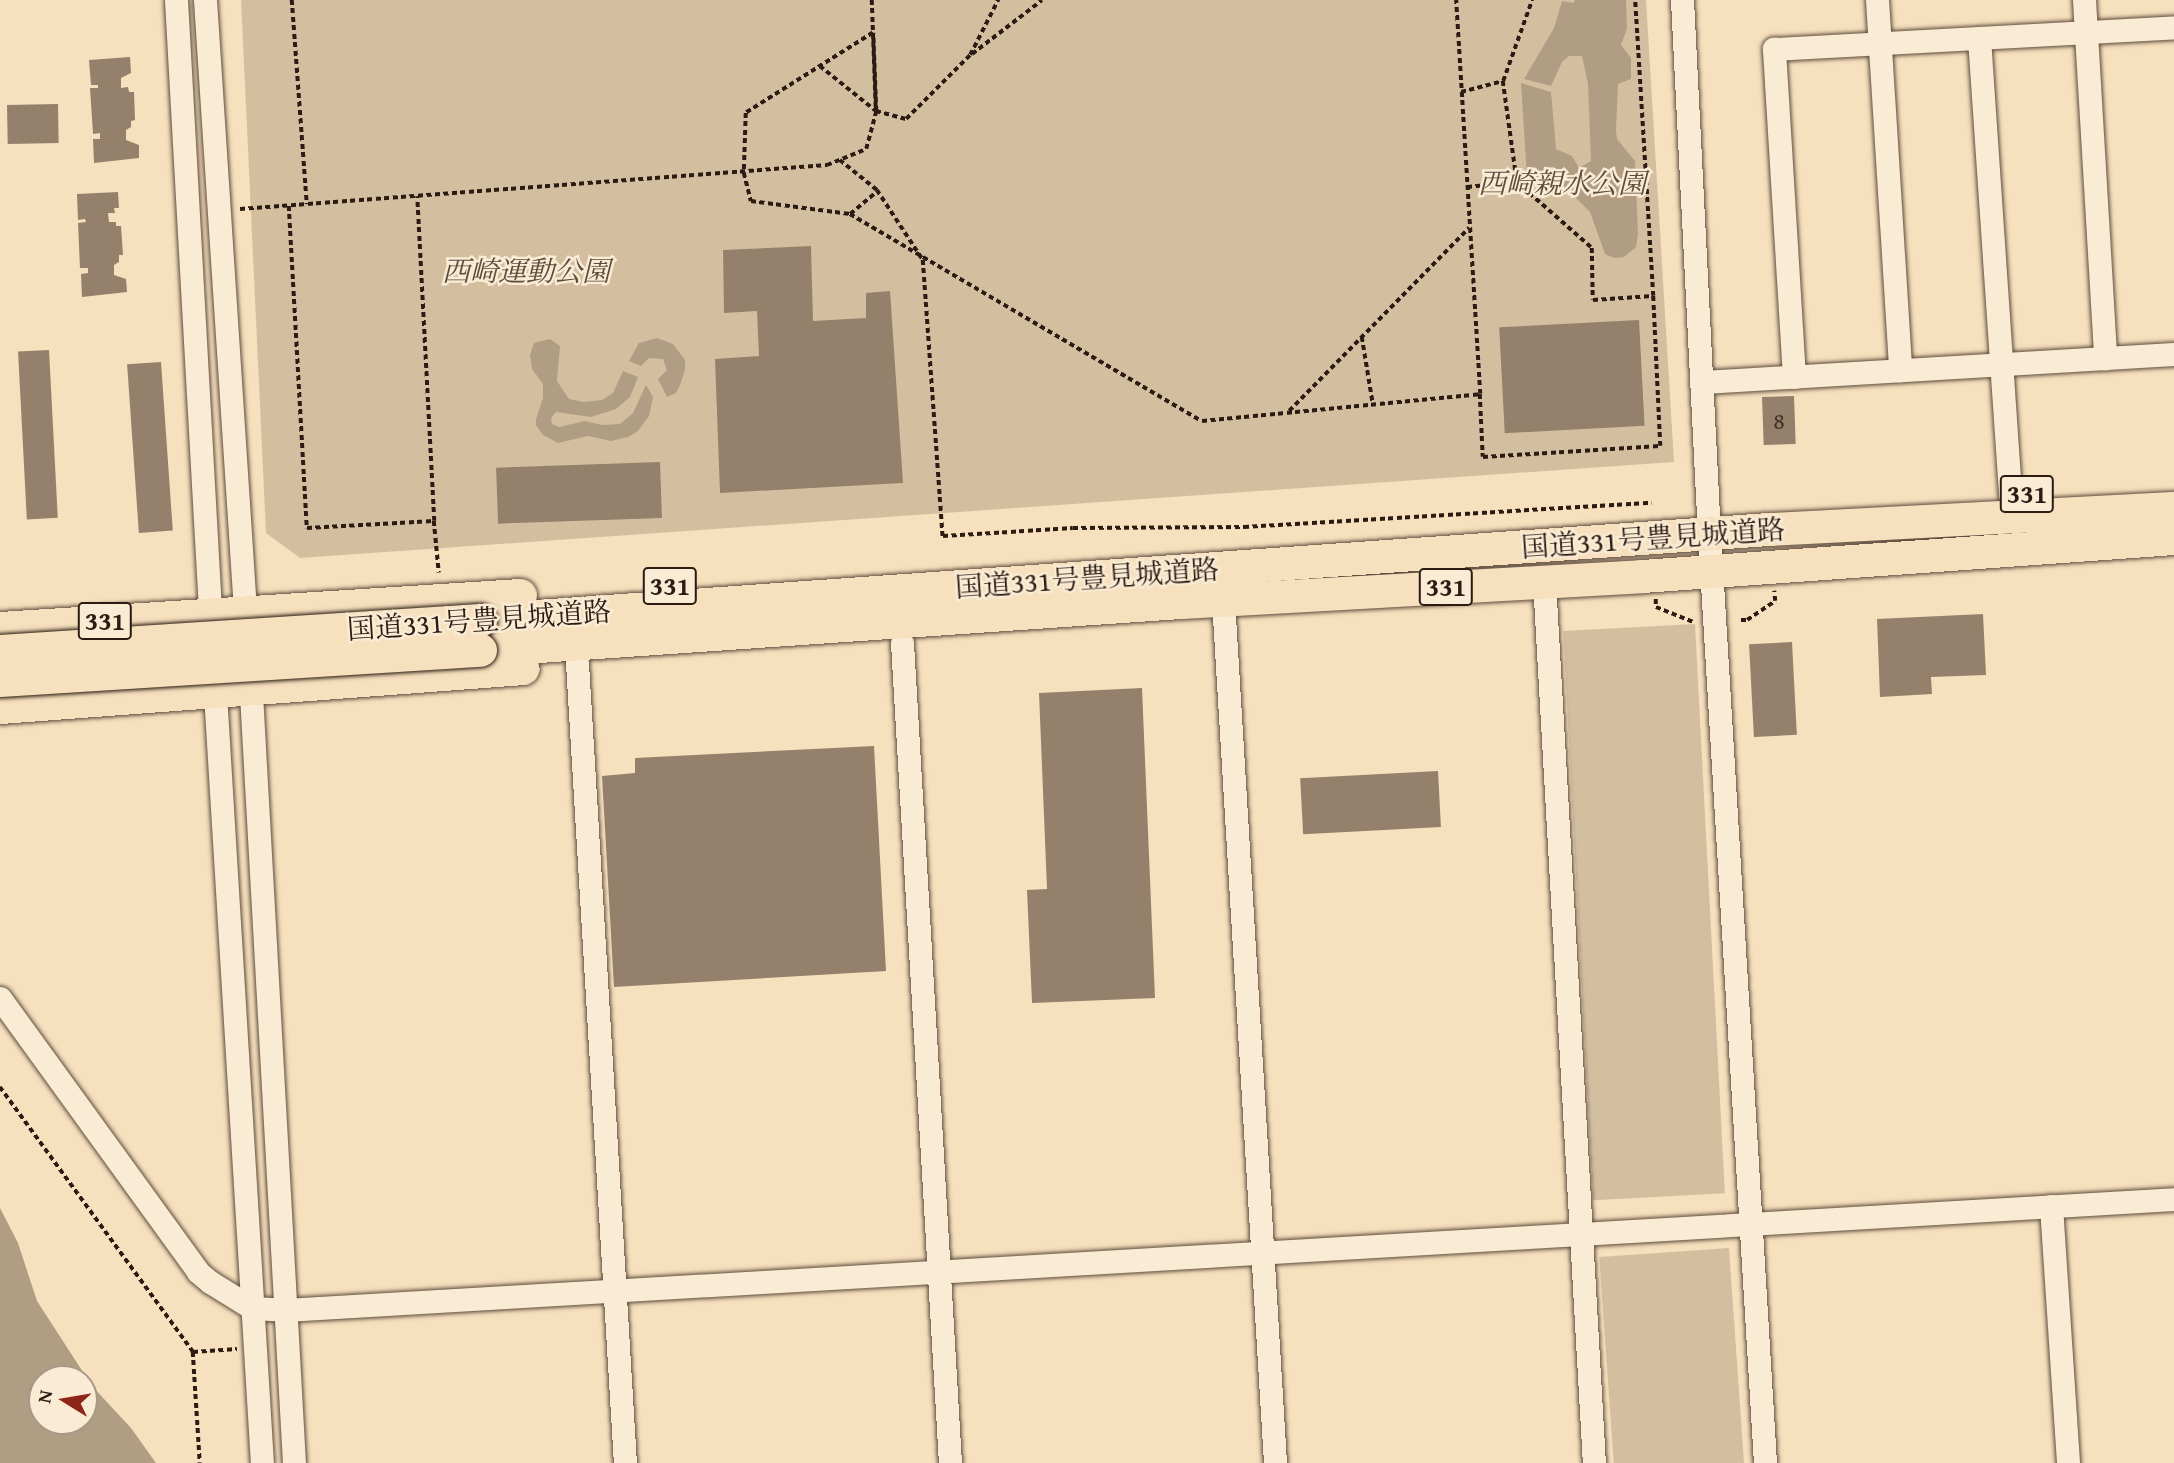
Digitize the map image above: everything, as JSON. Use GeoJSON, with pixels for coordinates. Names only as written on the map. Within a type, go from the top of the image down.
{"type":"FeatureCollection","features":[{"type":"Feature","properties":{"kind":"highway","name":"331"},"geometry":{"type":"LineString","coordinates":[[2174,486],[1994,528],[2004,556],[2174,558]]}},
{"type":"Feature","properties":{"kind":"highway","name":"国道331号豊見城道路"},"geometry":{"type":"LineString","coordinates":[[0,680],[1094,577],[1882,522],[1946,504],[1994,528],[2174,538]]}},
{"type":"Feature","properties":{"kind":"highway","name":"国道331号豊見城道路"},"geometry":{"type":"LineString","coordinates":[[0,651],[480,635],[1073,610],[1711,571],[1994,528],[2174,508]]}},
{"type":"Feature","properties":{"kind":"highway","name":"331"},"geometry":{"type":"LineString","coordinates":[[0,628],[1040,563],[1094,577]]}},
{"type":"Feature","properties":{"kind":"highway","name":"331"},"geometry":{"type":"LineString","coordinates":[[0,707],[476,673],[577,663],[998,635],[1073,610]]}},
{"type":"Feature","properties":{"kind":"street"},"geometry":{"type":"LineString","coordinates":[[176,0],[214,692],[262,1463]]}},
{"type":"Feature","properties":{"kind":"street"},"geometry":{"type":"LineString","coordinates":[[205,0],[251,689],[294,1463]]}},
{"type":"Feature","properties":{"kind":"street"},"geometry":{"type":"LineString","coordinates":[[1682,0],[1711,571],[1765,1463]]}},
{"type":"Feature","properties":{"kind":"street"},"geometry":{"type":"LineString","coordinates":[[1877,0],[1900,370]]}},
{"type":"Feature","properties":{"kind":"street"},"geometry":{"type":"LineString","coordinates":[[2084,0],[2105,358]]}},
{"type":"Feature","properties":{"kind":"street"},"geometry":{"type":"LineString","coordinates":[[1794,377],[1774,49],[2174,27]]}},
{"type":"Feature","properties":{"kind":"street"},"geometry":{"type":"LineString","coordinates":[[1979,38],[2001,365],[1994,528]]}},
{"type":"Feature","properties":{"kind":"street"},"geometry":{"type":"LineString","coordinates":[[1702,382],[2174,354]]}},
{"type":"Feature","properties":{"kind":"street"},"geometry":{"type":"LineString","coordinates":[[1544,581],[1594,1463]]}},
{"type":"Feature","properties":{"kind":"street"},"geometry":{"type":"LineString","coordinates":[[1223,600],[1275,1463]]}},
{"type":"Feature","properties":{"kind":"street"},"geometry":{"type":"LineString","coordinates":[[902,643],[950,1463]]}},
{"type":"Feature","properties":{"kind":"street"},"geometry":{"type":"LineString","coordinates":[[577,663],[625,1463]]}},
{"type":"Feature","properties":{"kind":"street"},"geometry":{"type":"LineString","coordinates":[[0,998],[198,1272],[209,1282],[252,1308],[285,1310],[2174,1199]]}},
{"type":"Feature","properties":{"kind":"street"},"geometry":{"type":"LineString","coordinates":[[2051,1206],[2068,1463]]}},
{"type":"Feature","properties":{"kind":"path"},"geometry":{"type":"LineString","coordinates":[[292,0],[307,204]]}},
{"type":"Feature","properties":{"kind":"path"},"geometry":{"type":"LineString","coordinates":[[217,210],[827,165],[866,149],[876,111],[872,0]]}},
{"type":"Feature","properties":{"kind":"path"},"geometry":{"type":"LineString","coordinates":[[970,55],[998,0]]}},
{"type":"Feature","properties":{"kind":"path"},"geometry":{"type":"LineString","coordinates":[[820,66],[876,111],[906,119],[970,55],[1042,0]]}},
{"type":"Feature","properties":{"kind":"path"},"geometry":{"type":"LineString","coordinates":[[1532,0],[1503,81],[1517,182],[1592,248],[1593,300],[1653,296]]}},
{"type":"Feature","properties":{"kind":"path"},"geometry":{"type":"LineString","coordinates":[[1454,1],[1483,457],[1660,446],[1635,0]]}},
{"type":"Feature","properties":{"kind":"path"},"geometry":{"type":"LineString","coordinates":[[876,111],[873,33],[746,113],[744,173],[751,201],[850,214],[923,260],[1202,421],[1480,394]]}},
{"type":"Feature","properties":{"kind":"path"},"geometry":{"type":"LineString","coordinates":[[1461,92],[1503,81]]}},
{"type":"Feature","properties":{"kind":"path"},"geometry":{"type":"LineString","coordinates":[[840,160],[877,190],[923,260],[943,536],[1073,528],[1244,527],[1651,503]]}},
{"type":"Feature","properties":{"kind":"path"},"geometry":{"type":"LineString","coordinates":[[1467,187],[1517,182]]}},
{"type":"Feature","properties":{"kind":"path"},"geometry":{"type":"LineString","coordinates":[[850,214],[877,190]]}},
{"type":"Feature","properties":{"kind":"path"},"geometry":{"type":"LineString","coordinates":[[417,196],[439,573]]}},
{"type":"Feature","properties":{"kind":"path"},"geometry":{"type":"LineString","coordinates":[[289,206],[307,528],[434,521]]}},
{"type":"Feature","properties":{"kind":"path"},"geometry":{"type":"LineString","coordinates":[[1288,412],[1469,228]]}},
{"type":"Feature","properties":{"kind":"path"},"geometry":{"type":"LineString","coordinates":[[1362,337],[1373,404]]}},
{"type":"Feature","properties":{"kind":"path"},"geometry":{"type":"LineString","coordinates":[[1741,620],[1747,620],[1775,601],[1774,582]]}},
{"type":"Feature","properties":{"kind":"path"},"geometry":{"type":"LineString","coordinates":[[1656,597],[1656,607],[1688,623],[1702,622]]}},
{"type":"Feature","properties":{"kind":"path"},"geometry":{"type":"LineString","coordinates":[[0,1087],[193,1352],[200,1463]]}},
{"type":"Feature","properties":{"kind":"path"},"geometry":{"type":"LineString","coordinates":[[193,1352],[239,1349]]}},
{"type":"Feature","properties":{"kind":"green space","name":"西崎運動公園"},"geometry":{"type":"Polygon","coordinates":[[[241,0],[1646,0],[1674,462],[300,558],[266,533],[241,0]]]}},
{"type":"Feature","properties":{"kind":"green space"},"geometry":{"type":"Polygon","coordinates":[[[1695,624],[1725,1193],[1593,1200],[1563,631],[1695,624]]]}},
{"type":"Feature","properties":{"kind":"green space"},"geometry":{"type":"Polygon","coordinates":[[[1729,1248],[1744,1463],[1614,1463],[1599,1257],[1729,1248]]]}},
{"type":"Feature","properties":{"kind":"shaded area"},"geometry":{"type":"Polygon","coordinates":[[[1575,0],[1626,0],[1627,29],[1621,45],[1631,58],[1631,79],[1618,84],[1616,131],[1617,139],[1635,161],[1638,234],[1636,247],[1624,257],[1614,258],[1605,254],[1590,212],[1573,195],[1553,184],[1527,177],[1521,83],[1551,92],[1556,149],[1572,156],[1579,168],[1591,161],[1588,84],[1582,56],[1569,56],[1562,62],[1551,86],[1524,79],[1554,28],[1562,1],[1573,3],[1575,0]]]}},
{"type":"Feature","properties":{"kind":"shaded area"},"geometry":{"type":"Polygon","coordinates":[[[657,338],[673,344],[685,360],[680,385],[676,393],[667,397],[658,379],[667,370],[663,359],[649,358],[641,366],[629,361],[639,343],[657,338]]]}},
{"type":"Feature","properties":{"kind":"shaded area"},"geometry":{"type":"Polygon","coordinates":[[[550,339],[560,346],[557,381],[569,399],[584,402],[602,400],[613,393],[623,371],[638,377],[630,397],[616,409],[591,417],[556,412],[551,418],[552,424],[559,427],[585,421],[602,425],[620,424],[633,413],[646,385],[653,397],[649,416],[638,431],[628,437],[611,441],[588,436],[558,443],[543,435],[536,425],[536,419],[543,398],[543,384],[532,369],[530,355],[534,343],[550,339]]]}},
{"type":"Feature","properties":{"kind":"shaded area"},"geometry":{"type":"Polygon","coordinates":[[[0,1208],[18,1243],[37,1301],[78,1365],[28,1365],[28,1435],[98,1435],[98,1392],[131,1428],[156,1463],[0,1463],[0,1208]]]}},
{"type":"Feature","properties":{"kind":"building"},"geometry":{"type":"Polygon","coordinates":[[[130,57],[131,73],[121,78],[121,88],[128,87],[129,92],[134,92],[135,120],[131,121],[131,127],[126,130],[126,140],[139,145],[139,158],[94,163],[93,139],[100,139],[100,133],[93,134],[90,88],[98,88],[98,85],[91,85],[89,60],[130,57]]]}},
{"type":"Feature","properties":{"kind":"building"},"geometry":{"type":"Polygon","coordinates":[[[58,104],[59,143],[8,144],[7,105],[58,104]]]}},
{"type":"Feature","properties":{"kind":"building"},"geometry":{"type":"Polygon","coordinates":[[[118,192],[119,208],[114,208],[115,213],[108,213],[109,222],[116,222],[116,226],[121,226],[123,255],[119,255],[119,262],[114,265],[114,275],[126,279],[127,292],[82,297],[81,274],[88,273],[88,268],[80,268],[78,223],[86,222],[85,219],[78,220],[77,194],[118,192]]]}},
{"type":"Feature","properties":{"kind":"building"},"geometry":{"type":"Polygon","coordinates":[[[811,246],[813,321],[866,318],[866,293],[890,291],[903,483],[720,493],[715,359],[759,356],[757,311],[724,313],[723,250],[811,246]]]}},
{"type":"Feature","properties":{"kind":"building"},"geometry":{"type":"Polygon","coordinates":[[[1639,320],[1645,426],[1505,433],[1499,327],[1639,320]]]}},
{"type":"Feature","properties":{"kind":"building"},"geometry":{"type":"Polygon","coordinates":[[[49,350],[58,518],[27,519],[18,352],[49,350]]]}},
{"type":"Feature","properties":{"kind":"building"},"geometry":{"type":"Polygon","coordinates":[[[161,362],[173,531],[139,533],[127,364],[161,362]]]}},
{"type":"Feature","properties":{"kind":"building"},"geometry":{"type":"Polygon","coordinates":[[[1794,396],[1796,444],[1764,445],[1762,397],[1794,396]]]}},
{"type":"Feature","properties":{"kind":"building"},"geometry":{"type":"Polygon","coordinates":[[[660,462],[662,518],[498,524],[496,468],[660,462]]]}},
{"type":"Feature","properties":{"kind":"building"},"geometry":{"type":"Polygon","coordinates":[[[1983,614],[1986,675],[1931,677],[1932,694],[1880,697],[1877,619],[1983,614]]]}},
{"type":"Feature","properties":{"kind":"building"},"geometry":{"type":"Polygon","coordinates":[[[1792,642],[1797,735],[1754,737],[1749,644],[1792,642]]]}},
{"type":"Feature","properties":{"kind":"building"},"geometry":{"type":"Polygon","coordinates":[[[1142,688],[1155,998],[1032,1003],[1027,890],[1047,889],[1039,693],[1142,688]]]}},
{"type":"Feature","properties":{"kind":"building"},"geometry":{"type":"Polygon","coordinates":[[[874,746],[886,971],[614,987],[602,776],[635,773],[635,758],[874,746]]]}},
{"type":"Feature","properties":{"kind":"building"},"geometry":{"type":"Polygon","coordinates":[[[1438,771],[1441,827],[1303,834],[1300,778],[1438,771]]]}},
{"type":"Feature","properties":{"kind":"park label","name":"西崎親水公園"},"geometry":{"type":"Point","coordinates":[1562,183]}}]}
